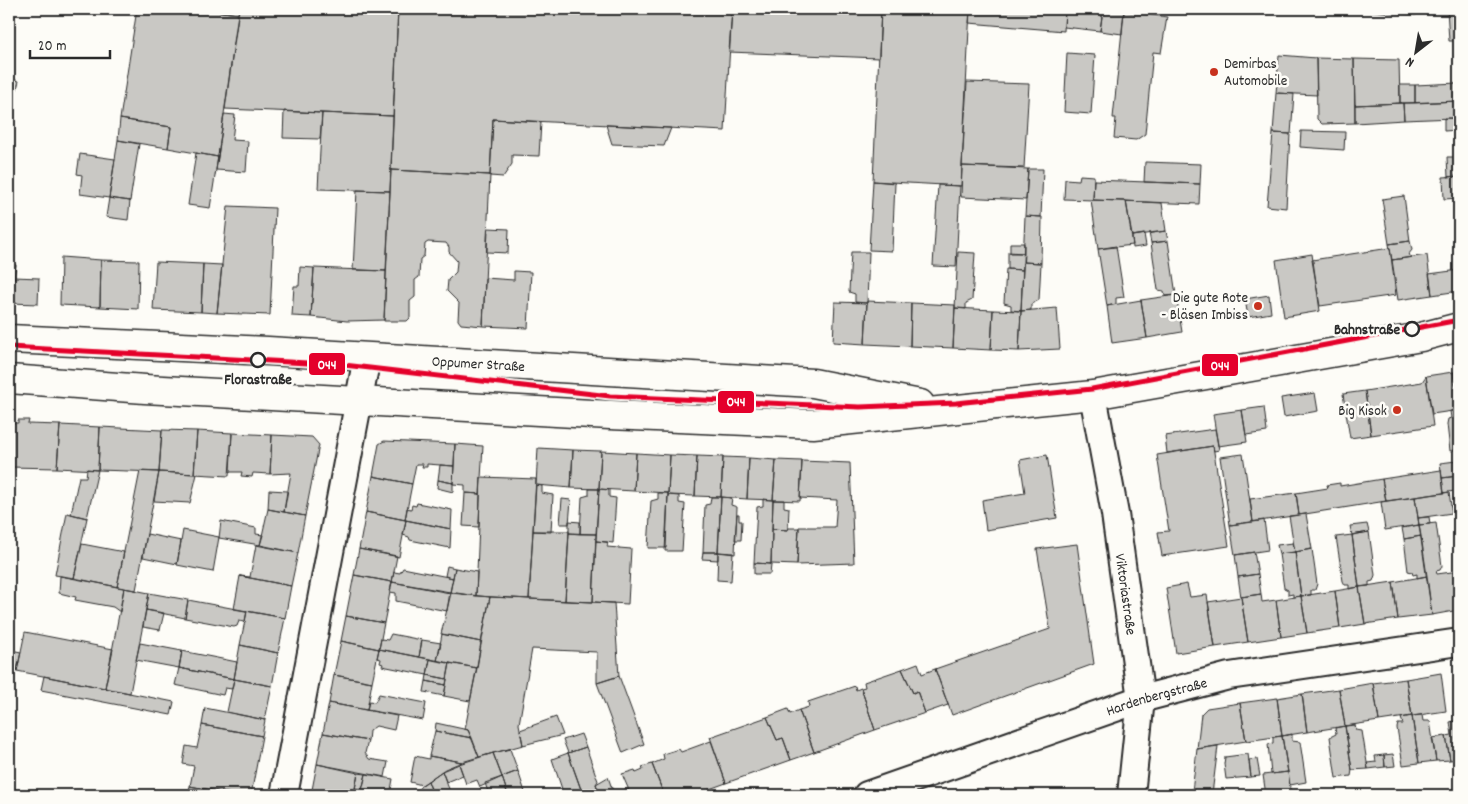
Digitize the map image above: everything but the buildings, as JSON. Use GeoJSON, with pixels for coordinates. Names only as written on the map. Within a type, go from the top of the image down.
{"type":"FeatureCollection","features":[{"type":"Feature","properties":{"kind":"main road","name":"Oppumer Straße"},"geometry":{"type":"LineString","coordinates":[[9,379],[101,387],[360,400],[577,414],[812,424],[1093,395],[1421,336],[1459,327]]}},
{"type":"Feature","properties":{"kind":"main road","name":"Oppumer Straße"},"geometry":{"type":"LineString","coordinates":[[9,339],[368,357],[813,383],[946,409]]}},
{"type":"Feature","properties":{"kind":"street"},"geometry":{"type":"LineString","coordinates":[[284,795],[368,357]]}},
{"type":"Feature","properties":{"kind":"street","name":"Viktoriastraße"},"geometry":{"type":"LineString","coordinates":[[1093,395],[1115,514],[1141,699],[1131,795]]}},
{"type":"Feature","properties":{"kind":"street","name":"Hardenbergstraße"},"geometry":{"type":"LineString","coordinates":[[867,795],[1141,699],[1229,676],[1459,642]]}},
{"type":"Feature","properties":{"kind":"transit line","name":"044"},"geometry":{"type":"LineString","coordinates":[[9,347],[344,365],[610,396],[860,407],[956,403],[1092,389],[1459,320]]}},
{"type":"Feature","properties":{"kind":"place","name":"Demirbas Automobile"},"geometry":{"type":"Point","coordinates":[1214,72]}},
{"type":"Feature","properties":{"kind":"place","name":"Die gute Rote - Bläsen Imbiss"},"geometry":{"type":"Point","coordinates":[1258,306]}},
{"type":"Feature","properties":{"kind":"place","name":"Bahnstraße"},"geometry":{"type":"Point","coordinates":[1412,329]}},
{"type":"Feature","properties":{"kind":"place","name":"Florastraße"},"geometry":{"type":"Point","coordinates":[258,360]}},
{"type":"Feature","properties":{"kind":"place","name":"Big Kisok"},"geometry":{"type":"Point","coordinates":[1397,410]}}]}
